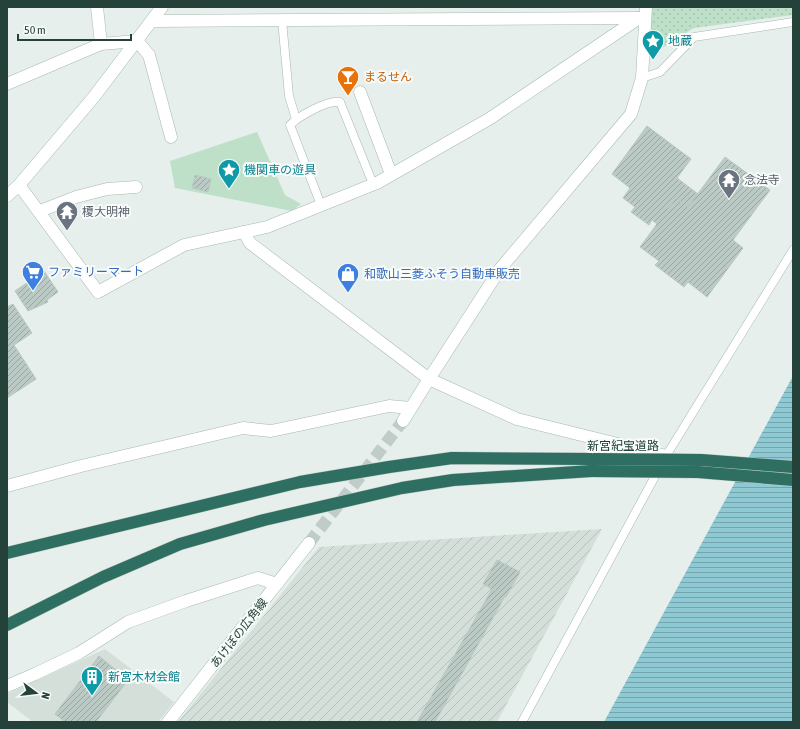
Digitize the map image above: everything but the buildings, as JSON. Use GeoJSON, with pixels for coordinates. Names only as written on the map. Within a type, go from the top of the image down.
{"type":"FeatureCollection","features":[{"type":"Feature","properties":{"kind":"highway","name":"新宮紀宝道路"},"geometry":{"type":"LineString","coordinates":[[7,553],[300,482],[452,458],[592,465],[793,480]]}},
{"type":"Feature","properties":{"kind":"highway","name":"新宮紀宝道路"},"geometry":{"type":"LineString","coordinates":[[7,625],[103,577],[180,544],[264,520],[402,488],[453,480],[592,465],[701,460],[793,467]]}},
{"type":"Feature","properties":{"kind":"street"},"geometry":{"type":"LineString","coordinates":[[97,7],[101,44]]}},
{"type":"Feature","properties":{"kind":"street"},"geometry":{"type":"LineString","coordinates":[[7,196],[93,98],[162,7]]}},
{"type":"Feature","properties":{"kind":"street"},"geometry":{"type":"LineString","coordinates":[[152,21],[643,15]]}},
{"type":"Feature","properties":{"kind":"street"},"geometry":{"type":"LineString","coordinates":[[403,422],[500,268],[631,114],[642,78],[643,15]]}},
{"type":"Feature","properties":{"kind":"street"},"geometry":{"type":"LineString","coordinates":[[19,184],[40,210],[98,292],[184,244],[267,227],[373,184],[489,119],[643,15]]}},
{"type":"Feature","properties":{"kind":"street"},"geometry":{"type":"LineString","coordinates":[[7,84],[101,44],[137,41]]}},
{"type":"Feature","properties":{"kind":"street"},"geometry":{"type":"LineString","coordinates":[[137,41],[149,55],[171,137]]}},
{"type":"Feature","properties":{"kind":"street"},"geometry":{"type":"LineString","coordinates":[[360,92],[391,174]]}},
{"type":"Feature","properties":{"kind":"street"},"geometry":{"type":"LineString","coordinates":[[40,210],[76,197],[107,189],[136,187]]}},
{"type":"Feature","properties":{"kind":"street"},"geometry":{"type":"LineString","coordinates":[[244,232],[250,243],[429,379],[517,419],[666,456]]}},
{"type":"Feature","properties":{"kind":"street"},"geometry":{"type":"LineString","coordinates":[[7,486],[81,466],[243,428],[271,431],[389,406],[411,408]]}},
{"type":"Feature","properties":{"kind":"street","name":"あけぼの広角線"},"geometry":{"type":"LineString","coordinates":[[168,722],[309,544]]}},
{"type":"Feature","properties":{"kind":"street"},"geometry":{"type":"LineString","coordinates":[[7,686],[79,653],[128,622],[186,601],[258,578],[277,584]]}},
{"type":"Feature","properties":{"kind":"lane"},"geometry":{"type":"LineString","coordinates":[[282,20],[289,96],[296,119]]}},
{"type":"Feature","properties":{"kind":"lane"},"geometry":{"type":"LineString","coordinates":[[642,78],[660,72],[694,37],[793,22]]}},
{"type":"Feature","properties":{"kind":"lane"},"geometry":{"type":"LineString","coordinates":[[321,205],[290,125],[296,119],[333,101],[340,102],[373,184]]}},
{"type":"Feature","properties":{"kind":"lane"},"geometry":{"type":"LineString","coordinates":[[522,722],[666,456],[793,250]]}},
{"type":"Feature","properties":{"kind":"shaded area"},"geometry":{"type":"Polygon","coordinates":[[[602,529],[497,722],[178,722],[319,547],[602,529]]]}},
{"type":"Feature","properties":{"kind":"shaded area"},"geometry":{"type":"Polygon","coordinates":[[[105,649],[174,702],[158,722],[33,722],[7,702],[7,694],[105,649]]]}},
{"type":"Feature","properties":{"kind":"green space"},"geometry":{"type":"Polygon","coordinates":[[[652,7],[793,7],[793,15],[694,28],[648,57],[652,7]]]}},
{"type":"Feature","properties":{"kind":"green space"},"geometry":{"type":"Polygon","coordinates":[[[257,132],[285,195],[301,204],[292,211],[175,188],[170,161],[257,132]]]}},
{"type":"Feature","properties":{"kind":"water"},"geometry":{"type":"Polygon","coordinates":[[[793,376],[793,722],[604,722],[793,376]]]}},
{"type":"Feature","properties":{"kind":"tunnel"},"geometry":{"type":"LineString","coordinates":[[309,543],[403,421]]}},
{"type":"Feature","properties":{"kind":"place","name":"地蔵"},"geometry":{"type":"Point","coordinates":[653,60]}},
{"type":"Feature","properties":{"kind":"place","name":"まるせん"},"geometry":{"type":"Point","coordinates":[348,96]}},
{"type":"Feature","properties":{"kind":"place","name":"機関車の遊具"},"geometry":{"type":"Point","coordinates":[229,190]}},
{"type":"Feature","properties":{"kind":"place","name":"念法寺"},"geometry":{"type":"Point","coordinates":[729,200]}},
{"type":"Feature","properties":{"kind":"place","name":"榎大明神"},"geometry":{"type":"Point","coordinates":[67,232]}},
{"type":"Feature","properties":{"kind":"place","name":"ファミリーマート"},"geometry":{"type":"Point","coordinates":[33,292]}},
{"type":"Feature","properties":{"kind":"place","name":"和歌山三菱ふそう自動車販売"},"geometry":{"type":"Point","coordinates":[348,294]}},
{"type":"Feature","properties":{"kind":"place","name":"新宮木材会館"},"geometry":{"type":"Point","coordinates":[92,696]}}]}
